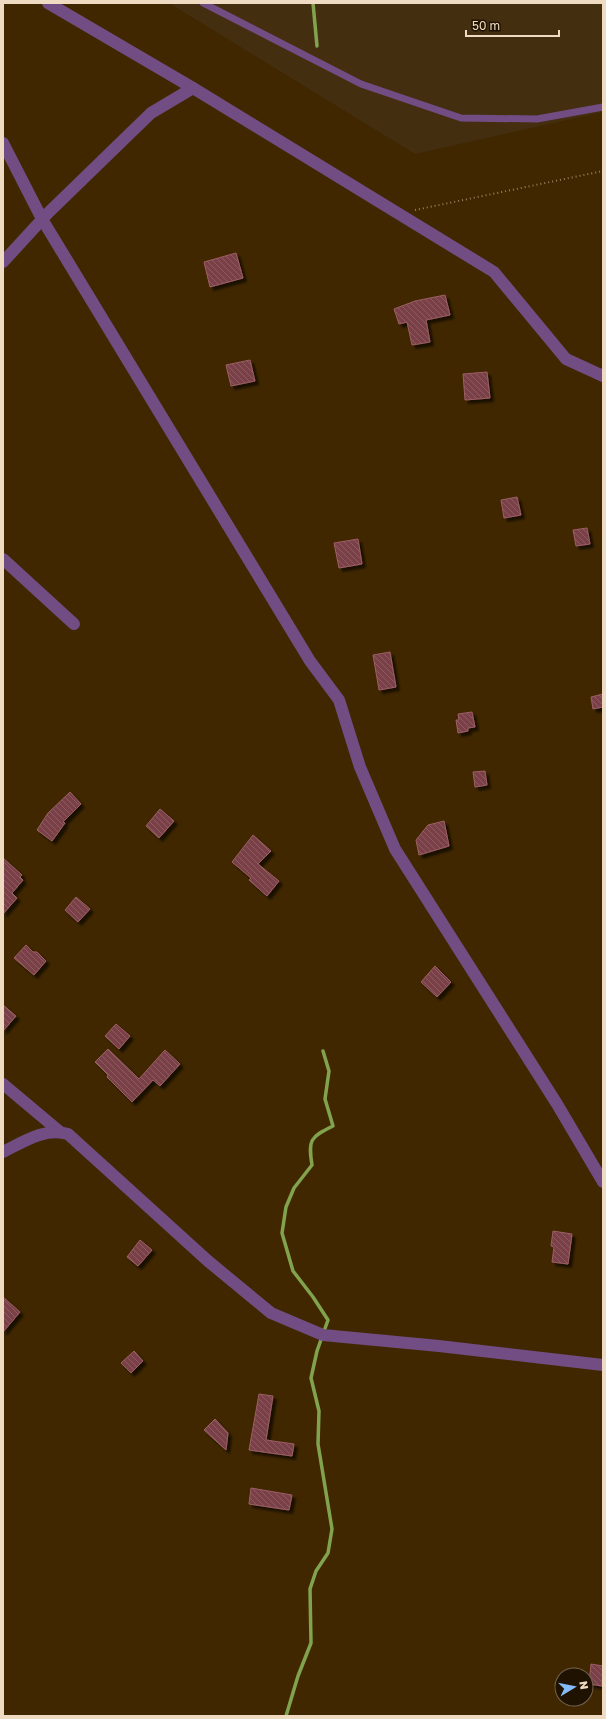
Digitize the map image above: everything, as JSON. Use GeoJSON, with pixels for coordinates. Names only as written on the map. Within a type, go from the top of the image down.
{"type":"FeatureCollection","features":[{"type":"Feature","properties":{"kind":"street"},"geometry":{"type":"LineString","coordinates":[[48,3],[194,88],[494,272],[566,359],[603,376]]}},
{"type":"Feature","properties":{"kind":"street"},"geometry":{"type":"LineString","coordinates":[[3,262],[42,219],[151,113],[194,88]]}},
{"type":"Feature","properties":{"kind":"street"},"geometry":{"type":"LineString","coordinates":[[3,143],[42,219],[305,654],[339,700],[360,767],[396,849],[552,1097],[603,1182]]}},
{"type":"Feature","properties":{"kind":"street"},"geometry":{"type":"LineString","coordinates":[[3,559],[74,624]]}},
{"type":"Feature","properties":{"kind":"street"},"geometry":{"type":"LineString","coordinates":[[3,1084],[59,1131],[68,1134],[208,1261],[271,1313],[323,1335],[439,1346],[603,1365]]}},
{"type":"Feature","properties":{"kind":"street"},"geometry":{"type":"LineString","coordinates":[[3,1152],[37,1135],[59,1131]]}},
{"type":"Feature","properties":{"kind":"lane"},"geometry":{"type":"LineString","coordinates":[[203,3],[361,84],[461,118],[536,119],[603,107]]}},
{"type":"Feature","properties":{"kind":"path"},"geometry":{"type":"LineString","coordinates":[[398,213],[603,170]]}},
{"type":"Feature","properties":{"kind":"shaded area"},"geometry":{"type":"Polygon","coordinates":[[[169,3],[603,3],[603,112],[415,154],[169,3]]]}},
{"type":"Feature","properties":{"kind":"building"},"geometry":{"type":"Polygon","coordinates":[[[236,253],[243,278],[210,287],[204,262],[236,253]]]}},
{"type":"Feature","properties":{"kind":"building"},"geometry":{"type":"Polygon","coordinates":[[[445,295],[450,315],[426,320],[430,342],[412,345],[407,322],[399,324],[394,309],[415,301],[445,295]]]}},
{"type":"Feature","properties":{"kind":"building"},"geometry":{"type":"Polygon","coordinates":[[[250,360],[255,381],[231,386],[226,365],[250,360]]]}},
{"type":"Feature","properties":{"kind":"building"},"geometry":{"type":"Polygon","coordinates":[[[487,372],[490,398],[465,400],[463,374],[487,372]]]}},
{"type":"Feature","properties":{"kind":"building"},"geometry":{"type":"Polygon","coordinates":[[[517,497],[521,515],[504,518],[501,500],[517,497]]]}},
{"type":"Feature","properties":{"kind":"building"},"geometry":{"type":"Polygon","coordinates":[[[587,528],[590,544],[576,546],[573,530],[587,528]]]}},
{"type":"Feature","properties":{"kind":"building"},"geometry":{"type":"Polygon","coordinates":[[[358,539],[362,564],[339,568],[334,543],[358,539]]]}},
{"type":"Feature","properties":{"kind":"building"},"geometry":{"type":"Polygon","coordinates":[[[390,652],[396,687],[379,690],[373,655],[390,652]]]}},
{"type":"Feature","properties":{"kind":"building"},"geometry":{"type":"Polygon","coordinates":[[[603,694],[603,707],[593,709],[591,697],[603,694]]]}},
{"type":"Feature","properties":{"kind":"building"},"geometry":{"type":"Polygon","coordinates":[[[472,712],[475,727],[468,728],[468,731],[458,733],[456,720],[459,720],[458,714],[472,712]]]}},
{"type":"Feature","properties":{"kind":"building"},"geometry":{"type":"Polygon","coordinates":[[[485,771],[487,785],[475,787],[473,772],[485,771]]]}},
{"type":"Feature","properties":{"kind":"building"},"geometry":{"type":"Polygon","coordinates":[[[70,792],[81,804],[63,822],[65,823],[52,841],[37,830],[48,813],[70,792]]]}},
{"type":"Feature","properties":{"kind":"building"},"geometry":{"type":"Polygon","coordinates":[[[160,809],[174,821],[159,838],[146,826],[160,809]]]}},
{"type":"Feature","properties":{"kind":"building"},"geometry":{"type":"Polygon","coordinates":[[[444,821],[449,846],[419,855],[416,840],[428,825],[444,821]]]}},
{"type":"Feature","properties":{"kind":"building"},"geometry":{"type":"Polygon","coordinates":[[[253,835],[271,851],[258,864],[279,881],[267,896],[249,880],[251,878],[232,862],[253,835]]]}},
{"type":"Feature","properties":{"kind":"building"},"geometry":{"type":"Polygon","coordinates":[[[3,858],[22,875],[20,877],[23,880],[12,893],[17,898],[3,914],[3,858]]]}},
{"type":"Feature","properties":{"kind":"building"},"geometry":{"type":"Polygon","coordinates":[[[76,897],[90,909],[78,922],[65,910],[76,897]]]}},
{"type":"Feature","properties":{"kind":"building"},"geometry":{"type":"Polygon","coordinates":[[[26,945],[33,952],[37,952],[46,961],[34,975],[14,958],[26,945]]]}},
{"type":"Feature","properties":{"kind":"building"},"geometry":{"type":"Polygon","coordinates":[[[435,966],[451,982],[437,997],[421,982],[435,966]]]}},
{"type":"Feature","properties":{"kind":"building"},"geometry":{"type":"Polygon","coordinates":[[[3,1005],[16,1016],[3,1031],[3,1005]]]}},
{"type":"Feature","properties":{"kind":"building"},"geometry":{"type":"Polygon","coordinates":[[[116,1024],[130,1036],[119,1049],[105,1036],[116,1024]]]}},
{"type":"Feature","properties":{"kind":"building"},"geometry":{"type":"Polygon","coordinates":[[[108,1049],[139,1079],[165,1050],[180,1064],[160,1086],[153,1080],[132,1102],[107,1077],[108,1075],[95,1062],[108,1049]]]}},
{"type":"Feature","properties":{"kind":"building"},"geometry":{"type":"Polygon","coordinates":[[[553,1231],[572,1234],[568,1264],[552,1262],[554,1247],[551,1246],[553,1231]]]}},
{"type":"Feature","properties":{"kind":"building"},"geometry":{"type":"Polygon","coordinates":[[[140,1240],[152,1250],[138,1266],[127,1257],[140,1240]]]}},
{"type":"Feature","properties":{"kind":"building"},"geometry":{"type":"Polygon","coordinates":[[[3,1297],[20,1312],[3,1332],[3,1297]]]}},
{"type":"Feature","properties":{"kind":"building"},"geometry":{"type":"Polygon","coordinates":[[[134,1351],[143,1361],[131,1373],[121,1363],[134,1351]]]}},
{"type":"Feature","properties":{"kind":"building"},"geometry":{"type":"Polygon","coordinates":[[[259,1394],[273,1396],[266,1440],[294,1444],[292,1456],[249,1450],[259,1394]]]}},
{"type":"Feature","properties":{"kind":"building"},"geometry":{"type":"Polygon","coordinates":[[[215,1419],[228,1433],[226,1450],[204,1430],[215,1419]]]}},
{"type":"Feature","properties":{"kind":"building"},"geometry":{"type":"Polygon","coordinates":[[[251,1488],[292,1495],[289,1510],[249,1504],[251,1488]]]}},
{"type":"Feature","properties":{"kind":"building"},"geometry":{"type":"Polygon","coordinates":[[[591,1664],[603,1666],[602,1686],[594,1685],[594,1667],[591,1667],[591,1664]]]}},
{"type":"Feature","properties":{"kind":"waterway"},"geometry":{"type":"LineString","coordinates":[[313,3],[317,46]]}},
{"type":"Feature","properties":{"kind":"waterway"},"geometry":{"type":"LineString","coordinates":[[286,1716],[298,1676],[311,1643],[310,1589],[316,1571],[328,1553],[332,1529],[318,1444],[319,1411],[311,1378],[317,1351],[328,1320],[293,1271],[282,1233],[286,1207],[294,1188],[312,1165],[310,1150],[312,1140],[319,1133],[333,1126],[325,1099],[329,1071],[323,1051]]}}]}
